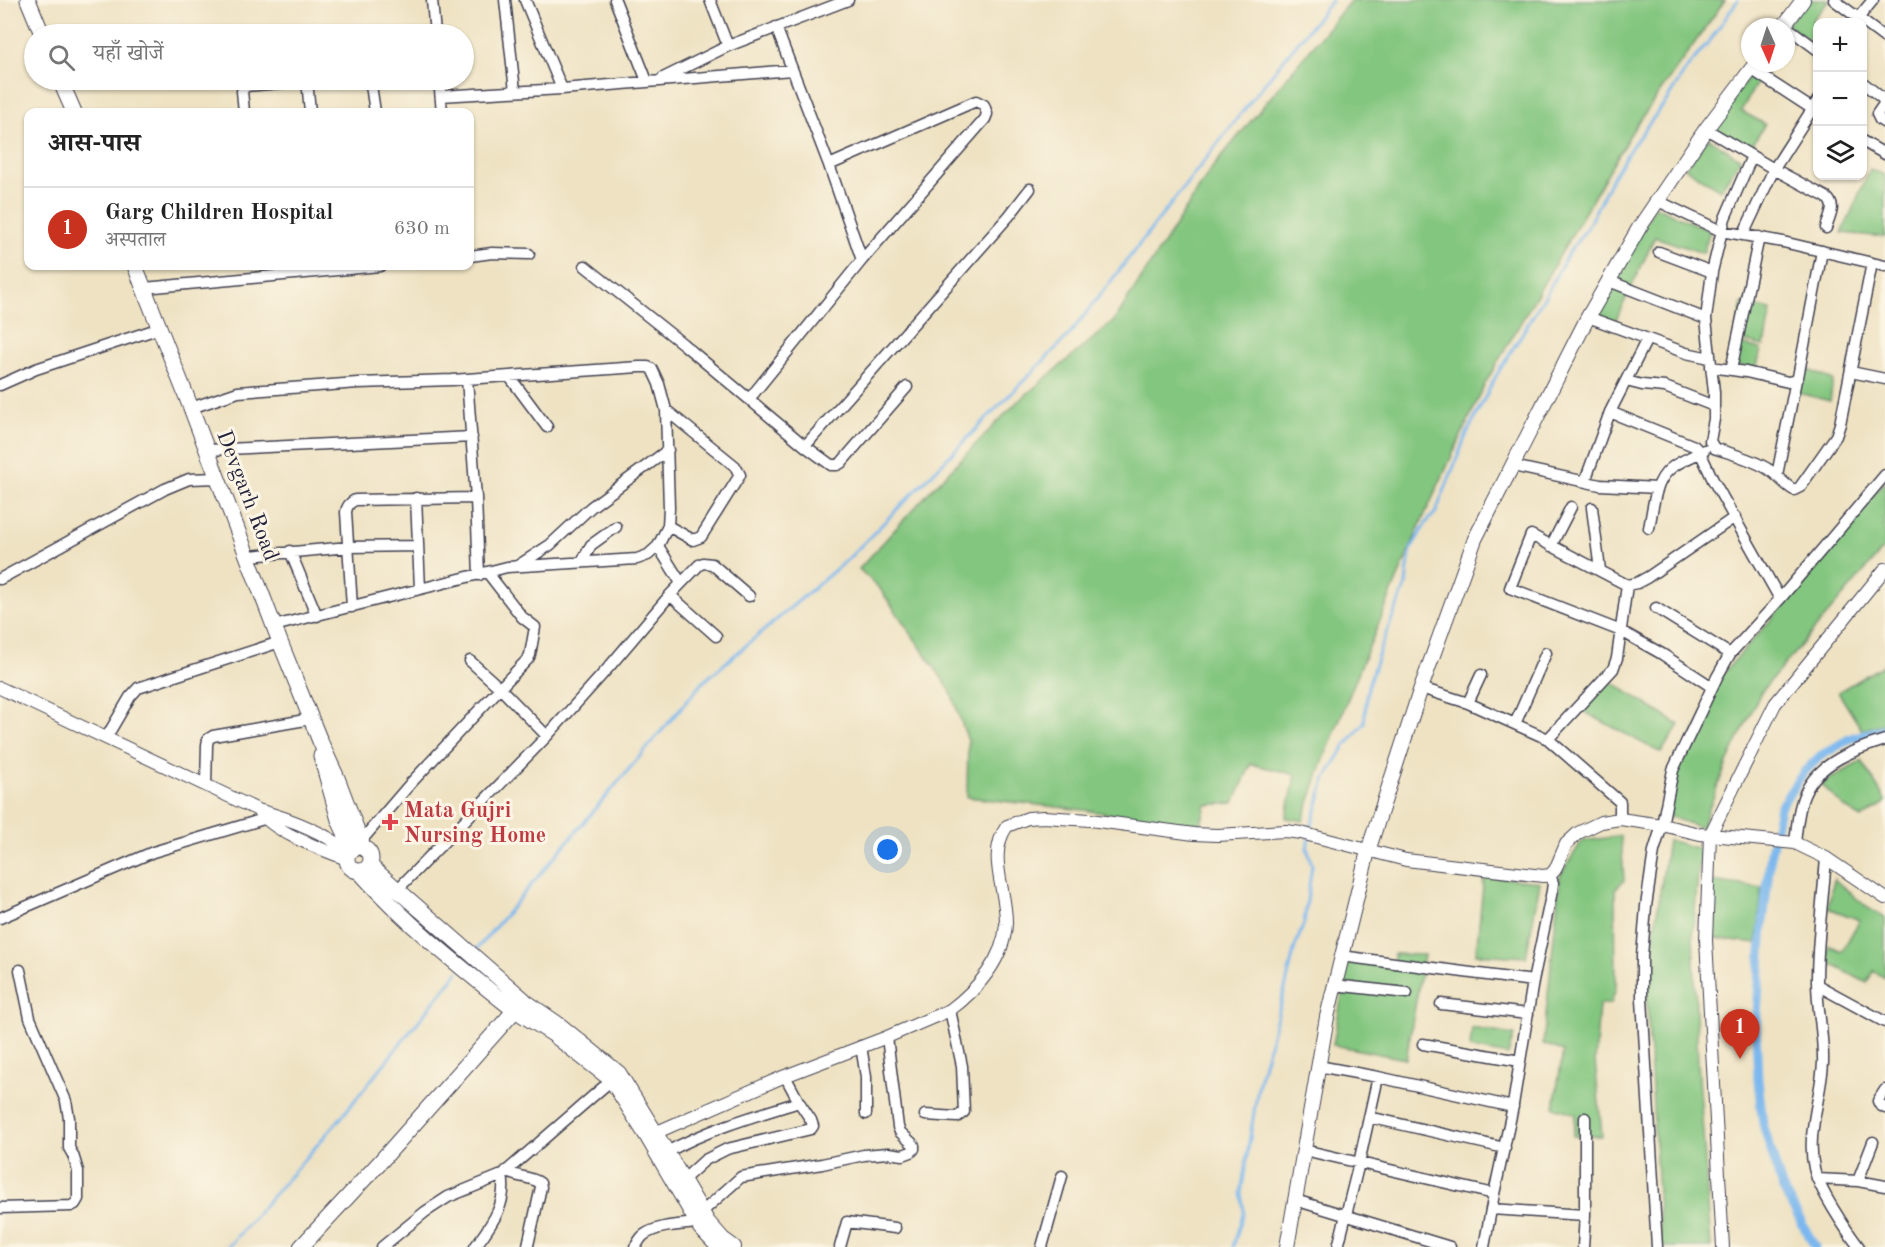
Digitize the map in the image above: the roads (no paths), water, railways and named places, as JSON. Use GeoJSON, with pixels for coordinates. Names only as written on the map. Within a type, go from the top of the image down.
{"type":"FeatureCollection","features":[{"type":"Feature","properties":{"kind":"main road"},"geometry":{"type":"LineString","coordinates":[[28,0],[38,24]]}},
{"type":"Feature","properties":{"kind":"main road"},"geometry":{"type":"LineString","coordinates":[[1790,18],[1803,0]]}},
{"type":"Feature","properties":{"kind":"main road"},"geometry":{"type":"LineString","coordinates":[[1287,1247],[1334,985],[1368,851],[1475,539],[1588,317],[1639,228],[1706,129],[1749,72]]}},
{"type":"Feature","properties":{"kind":"main road"},"geometry":{"type":"LineString","coordinates":[[64,90],[72,108]]}},
{"type":"Feature","properties":{"kind":"main road","name":"Devgarh Road"},"geometry":{"type":"LineString","coordinates":[[137,270],[249,556],[280,642],[337,778],[355,850],[367,851],[370,858],[364,868]]}},
{"type":"Feature","properties":{"kind":"main road"},"geometry":{"type":"LineString","coordinates":[[355,850],[349,866],[364,868],[398,889],[503,991],[552,1034],[615,1076],[718,1247]]}},
{"type":"Feature","properties":{"kind":"main road"},"geometry":{"type":"LineString","coordinates":[[364,868],[379,892],[441,950],[503,991]]}},
{"type":"Feature","properties":{"kind":"main road"},"geometry":{"type":"LineString","coordinates":[[301,1247],[381,1161],[519,1005]]}},
{"type":"Feature","properties":{"kind":"main road"},"geometry":{"type":"LineString","coordinates":[[652,1135],[667,1152],[683,1180],[699,1218],[708,1222],[723,1239],[734,1247]]}},
{"type":"Feature","properties":{"kind":"street"},"geometry":{"type":"LineString","coordinates":[[432,0],[434,24]]}},
{"type":"Feature","properties":{"kind":"street"},"geometry":{"type":"LineString","coordinates":[[505,0],[515,91]]}},
{"type":"Feature","properties":{"kind":"street"},"geometry":{"type":"LineString","coordinates":[[525,0],[562,89]]}},
{"type":"Feature","properties":{"kind":"street"},"geometry":{"type":"LineString","coordinates":[[615,0],[652,81]]}},
{"type":"Feature","properties":{"kind":"street"},"geometry":{"type":"LineString","coordinates":[[710,0],[728,46]]}},
{"type":"Feature","properties":{"kind":"street"},"geometry":{"type":"LineString","coordinates":[[652,81],[728,46],[848,0]]}},
{"type":"Feature","properties":{"kind":"street"},"geometry":{"type":"LineString","coordinates":[[1834,0],[1885,38]]}},
{"type":"Feature","properties":{"kind":"street"},"geometry":{"type":"LineString","coordinates":[[1859,17],[1872,0]]}},
{"type":"Feature","properties":{"kind":"street"},"geometry":{"type":"LineString","coordinates":[[776,27],[829,165],[862,260]]}},
{"type":"Feature","properties":{"kind":"street"},"geometry":{"type":"LineString","coordinates":[[1795,34],[1813,46]]}},
{"type":"Feature","properties":{"kind":"street"},"geometry":{"type":"LineString","coordinates":[[441,96],[562,89],[792,70]]}},
{"type":"Feature","properties":{"kind":"street"},"geometry":{"type":"LineString","coordinates":[[1762,72],[1813,105]]}},
{"type":"Feature","properties":{"kind":"street"},"geometry":{"type":"LineString","coordinates":[[1867,85],[1883,99],[1884,104],[1877,114],[1885,123]]}},
{"type":"Feature","properties":{"kind":"street"},"geometry":{"type":"LineString","coordinates":[[243,90],[244,108]]}},
{"type":"Feature","properties":{"kind":"street"},"geometry":{"type":"LineString","coordinates":[[308,90],[310,108]]}},
{"type":"Feature","properties":{"kind":"street"},"geometry":{"type":"LineString","coordinates":[[372,90],[374,108]]}},
{"type":"Feature","properties":{"kind":"street"},"geometry":{"type":"LineString","coordinates":[[440,90],[442,108]]}},
{"type":"Feature","properties":{"kind":"street"},"geometry":{"type":"LineString","coordinates":[[750,399],[862,260],[985,119],[987,114],[984,105],[976,101],[829,165]]}},
{"type":"Feature","properties":{"kind":"street"},"geometry":{"type":"LineString","coordinates":[[1743,235],[1774,169],[1813,111]]}},
{"type":"Feature","properties":{"kind":"street"},"geometry":{"type":"LineString","coordinates":[[1706,129],[1830,200],[1833,207],[1826,228]]}},
{"type":"Feature","properties":{"kind":"street"},"geometry":{"type":"LineString","coordinates":[[1867,143],[1885,154]]}},
{"type":"Feature","properties":{"kind":"street"},"geometry":{"type":"LineString","coordinates":[[1752,156],[1721,231],[1712,272],[1706,319],[1714,406],[1710,441],[1714,448],[1766,467],[1791,489],[1794,490],[1800,486],[1836,436],[1840,424],[1872,263]]}},
{"type":"Feature","properties":{"kind":"street"},"geometry":{"type":"LineString","coordinates":[[805,446],[1009,216],[1030,189]]}},
{"type":"Feature","properties":{"kind":"street"},"geometry":{"type":"LineString","coordinates":[[1658,201],[1721,231],[1759,237],[1885,266]]}},
{"type":"Feature","properties":{"kind":"street"},"geometry":{"type":"LineString","coordinates":[[1731,370],[1759,237]]}},
{"type":"Feature","properties":{"kind":"street"},"geometry":{"type":"LineString","coordinates":[[1777,475],[1822,251]]}},
{"type":"Feature","properties":{"kind":"street"},"geometry":{"type":"LineString","coordinates":[[1659,252],[1712,272]]}},
{"type":"Feature","properties":{"kind":"street"},"geometry":{"type":"LineString","coordinates":[[474,255],[492,253],[529,254]]}},
{"type":"Feature","properties":{"kind":"street"},"geometry":{"type":"LineString","coordinates":[[585,266],[831,465],[841,463],[908,387]]}},
{"type":"Feature","properties":{"kind":"street"},"geometry":{"type":"LineString","coordinates":[[144,288],[337,270]]}},
{"type":"Feature","properties":{"kind":"street"},"geometry":{"type":"LineString","coordinates":[[1609,281],[1706,319]]}},
{"type":"Feature","properties":{"kind":"street"},"geometry":{"type":"LineString","coordinates":[[1588,317],[1731,370],[1788,382],[1796,380]]}},
{"type":"Feature","properties":{"kind":"street"},"geometry":{"type":"LineString","coordinates":[[0,385],[36,369],[160,328]]}},
{"type":"Feature","properties":{"kind":"street"},"geometry":{"type":"LineString","coordinates":[[1585,481],[1610,412],[1647,339]]}},
{"type":"Feature","properties":{"kind":"street"},"geometry":{"type":"LineString","coordinates":[[191,408],[238,392],[648,367],[655,373],[666,410],[668,526],[653,552],[641,558],[516,567],[274,626]]}},
{"type":"Feature","properties":{"kind":"street"},"geometry":{"type":"LineString","coordinates":[[1851,372],[1885,379]]}},
{"type":"Feature","properties":{"kind":"street"},"geometry":{"type":"LineString","coordinates":[[509,376],[547,427]]}},
{"type":"Feature","properties":{"kind":"street"},"geometry":{"type":"LineString","coordinates":[[0,688],[261,814],[303,825],[355,850],[530,655],[535,627],[522,617],[483,574],[467,379]]}},
{"type":"Feature","properties":{"kind":"street"},"geometry":{"type":"LineString","coordinates":[[1626,381],[1665,387],[1714,406]]}},
{"type":"Feature","properties":{"kind":"street"},"geometry":{"type":"LineString","coordinates":[[666,410],[735,466],[740,475],[698,539],[688,538],[668,526]]}},
{"type":"Feature","properties":{"kind":"street"},"geometry":{"type":"LineString","coordinates":[[1610,412],[1688,442],[1700,452],[1713,480],[1780,598]]}},
{"type":"Feature","properties":{"kind":"street"},"geometry":{"type":"LineString","coordinates":[[208,450],[472,437]]}},
{"type":"Feature","properties":{"kind":"street"},"geometry":{"type":"LineString","coordinates":[[1649,528],[1657,488],[1664,474],[1672,467],[1712,445]]}},
{"type":"Feature","properties":{"kind":"street"},"geometry":{"type":"LineString","coordinates":[[516,567],[550,545],[591,507],[668,450]]}},
{"type":"Feature","properties":{"kind":"street"},"geometry":{"type":"LineString","coordinates":[[1513,465],[1610,487],[1657,488]]}},
{"type":"Feature","properties":{"kind":"street"},"geometry":{"type":"LineString","coordinates":[[1657,1247],[1643,1022],[1642,956],[1654,851],[1662,825],[1673,770],[1730,654],[1885,475]]}},
{"type":"Feature","properties":{"kind":"street"},"geometry":{"type":"LineString","coordinates":[[0,579],[165,489],[189,479],[218,478]]}},
{"type":"Feature","properties":{"kind":"street"},"geometry":{"type":"LineString","coordinates":[[352,607],[346,512],[351,502],[416,498],[476,498]]}},
{"type":"Feature","properties":{"kind":"street"},"geometry":{"type":"LineString","coordinates":[[416,498],[420,590]]}},
{"type":"Feature","properties":{"kind":"street"},"geometry":{"type":"LineString","coordinates":[[1551,546],[1571,507]]}},
{"type":"Feature","properties":{"kind":"street"},"geometry":{"type":"LineString","coordinates":[[1592,508],[1600,570]]}},
{"type":"Feature","properties":{"kind":"street"},"geometry":{"type":"LineString","coordinates":[[1712,687],[1662,654],[1621,631],[1510,588],[1531,535],[1627,585],[1648,577],[1735,517]]}},
{"type":"Feature","properties":{"kind":"street"},"geometry":{"type":"LineString","coordinates":[[582,562],[591,545],[615,527]]}},
{"type":"Feature","properties":{"kind":"street"},"geometry":{"type":"LineString","coordinates":[[249,556],[349,547],[418,546]]}},
{"type":"Feature","properties":{"kind":"street"},"geometry":{"type":"LineString","coordinates":[[658,546],[681,583]]}},
{"type":"Feature","properties":{"kind":"street"},"geometry":{"type":"LineString","coordinates":[[290,551],[317,616]]}},
{"type":"Feature","properties":{"kind":"street"},"geometry":{"type":"LineString","coordinates":[[398,889],[547,736],[670,594],[699,564],[712,564],[749,596]]}},
{"type":"Feature","properties":{"kind":"street"},"geometry":{"type":"LineString","coordinates":[[1723,1247],[1706,940],[1710,835],[1775,704],[1885,568]]}},
{"type":"Feature","properties":{"kind":"street"},"geometry":{"type":"LineString","coordinates":[[1548,739],[1613,669],[1617,658],[1627,585]]}},
{"type":"Feature","properties":{"kind":"street"},"geometry":{"type":"LineString","coordinates":[[670,594],[716,636]]}},
{"type":"Feature","properties":{"kind":"street"},"geometry":{"type":"LineString","coordinates":[[1656,608],[1730,654]]}},
{"type":"Feature","properties":{"kind":"street"},"geometry":{"type":"LineString","coordinates":[[106,738],[130,697],[138,688],[280,642]]}},
{"type":"Feature","properties":{"kind":"street"},"geometry":{"type":"LineString","coordinates":[[1515,724],[1546,653]]}},
{"type":"Feature","properties":{"kind":"street"},"geometry":{"type":"LineString","coordinates":[[470,661],[500,687],[547,736]]}},
{"type":"Feature","properties":{"kind":"street"},"geometry":{"type":"LineString","coordinates":[[1468,703],[1481,675]]}},
{"type":"Feature","properties":{"kind":"street"},"geometry":{"type":"LineString","coordinates":[[1422,688],[1468,703],[1548,739],[1620,802],[1620,819]]}},
{"type":"Feature","properties":{"kind":"street"},"geometry":{"type":"LineString","coordinates":[[206,786],[207,745],[208,740],[213,736],[311,719]]}},
{"type":"Feature","properties":{"kind":"street"},"geometry":{"type":"LineString","coordinates":[[1795,843],[1802,800],[1813,781],[1838,758],[1855,749],[1885,740]]}},
{"type":"Feature","properties":{"kind":"street"},"geometry":{"type":"LineString","coordinates":[[0,918],[153,852],[261,814]]}},
{"type":"Feature","properties":{"kind":"street"},"geometry":{"type":"LineString","coordinates":[[652,1135],[785,1076],[950,1010],[979,983],[993,965],[1004,936],[1005,916],[997,855],[998,842],[1007,826],[1028,818],[1056,817],[1194,834],[1286,831],[1406,860],[1543,876],[1555,870],[1566,844],[1578,832],[1601,822],[1620,819],[1710,835],[1795,843],[1826,858],[1885,898]]}},
{"type":"Feature","properties":{"kind":"street"},"geometry":{"type":"LineString","coordinates":[[1826,858],[1817,985],[1823,1036],[1822,1066],[1812,1138],[1812,1159],[1817,1179],[1859,1247]]}},
{"type":"Feature","properties":{"kind":"street"},"geometry":{"type":"LineString","coordinates":[[1484,1247],[1513,1107],[1533,981],[1552,891],[1553,883],[1550,874]]}},
{"type":"Feature","properties":{"kind":"street"},"geometry":{"type":"LineString","coordinates":[[1341,956],[1533,981]]}},
{"type":"Feature","properties":{"kind":"street"},"geometry":{"type":"LineString","coordinates":[[0,1208],[71,1206],[78,1199],[78,1172],[69,1148],[69,1118],[66,1101],[30,1018],[20,970]]}},
{"type":"Feature","properties":{"kind":"street"},"geometry":{"type":"LineString","coordinates":[[1334,985],[1407,993]]}},
{"type":"Feature","properties":{"kind":"street"},"geometry":{"type":"LineString","coordinates":[[1817,985],[1885,1022]]}},
{"type":"Feature","properties":{"kind":"street"},"geometry":{"type":"LineString","coordinates":[[1441,1004],[1528,1014]]}},
{"type":"Feature","properties":{"kind":"street"},"geometry":{"type":"LineString","coordinates":[[925,1115],[957,1117],[964,1112],[962,1066],[950,1010]]}},
{"type":"Feature","properties":{"kind":"street"},"geometry":{"type":"LineString","coordinates":[[635,1247],[648,1233],[699,1218],[741,1177],[864,1155],[888,1153],[903,1155],[911,1152],[914,1145],[900,1132],[898,1127],[887,1037]]}},
{"type":"Feature","properties":{"kind":"street"},"geometry":{"type":"LineString","coordinates":[[1423,1044],[1520,1061]]}},
{"type":"Feature","properties":{"kind":"street"},"geometry":{"type":"LineString","coordinates":[[861,1046],[866,1077],[866,1114]]}},
{"type":"Feature","properties":{"kind":"street"},"geometry":{"type":"LineString","coordinates":[[1318,1066],[1513,1107]]}},
{"type":"Feature","properties":{"kind":"street"},"geometry":{"type":"LineString","coordinates":[[382,1247],[448,1197],[504,1173],[615,1076]]}},
{"type":"Feature","properties":{"kind":"street"},"geometry":{"type":"LineString","coordinates":[[683,1180],[705,1160],[721,1152],[811,1129],[812,1120],[785,1076]]}},
{"type":"Feature","properties":{"kind":"street"},"geometry":{"type":"LineString","coordinates":[[1338,1247],[1377,1077]]}},
{"type":"Feature","properties":{"kind":"street"},"geometry":{"type":"LineString","coordinates":[[1885,1090],[1878,1101],[1885,1108]]}},
{"type":"Feature","properties":{"kind":"street"},"geometry":{"type":"LineString","coordinates":[[667,1152],[715,1129],[799,1102]]}},
{"type":"Feature","properties":{"kind":"street"},"geometry":{"type":"LineString","coordinates":[[1369,1117],[1505,1148]]}},
{"type":"Feature","properties":{"kind":"street"},"geometry":{"type":"LineString","coordinates":[[1583,1247],[1585,1118]]}},
{"type":"Feature","properties":{"kind":"street"},"geometry":{"type":"LineString","coordinates":[[1858,1180],[1873,1143]]}},
{"type":"Feature","properties":{"kind":"street"},"geometry":{"type":"LineString","coordinates":[[1304,1150],[1494,1194]]}},
{"type":"Feature","properties":{"kind":"street"},"geometry":{"type":"LineString","coordinates":[[504,1173],[536,1180],[540,1183],[528,1245]]}},
{"type":"Feature","properties":{"kind":"street"},"geometry":{"type":"LineString","coordinates":[[475,1247],[498,1213],[504,1173]]}},
{"type":"Feature","properties":{"kind":"street"},"geometry":{"type":"LineString","coordinates":[[1042,1247],[1062,1176]]}},
{"type":"Feature","properties":{"kind":"street"},"geometry":{"type":"LineString","coordinates":[[1817,1179],[1858,1180],[1885,1186]]}},
{"type":"Feature","properties":{"kind":"street"},"geometry":{"type":"LineString","coordinates":[[1295,1200],[1450,1247]]}},
{"type":"Feature","properties":{"kind":"street"},"geometry":{"type":"LineString","coordinates":[[1491,1209],[1585,1215]]}},
{"type":"Feature","properties":{"kind":"street"},"geometry":{"type":"LineString","coordinates":[[840,1247],[847,1222],[895,1228]]}},
{"type":"Feature","properties":{"kind":"waterway"},"geometry":{"type":"LineString","coordinates":[[475,951],[702,683],[849,558],[1069,335],[1332,0]]}},
{"type":"Feature","properties":{"kind":"waterway"},"geometry":{"type":"LineString","coordinates":[[1310,831],[1325,780],[1345,746],[1364,723],[1368,686],[1381,646],[1406,585],[1411,549],[1426,523],[1436,512],[1467,433],[1496,376],[1547,293],[1567,255],[1587,228],[1611,180],[1632,146],[1738,0]]}},
{"type":"Feature","properties":{"kind":"waterway"},"geometry":{"type":"LineString","coordinates":[[1815,1247],[1782,1187],[1763,1124],[1758,1080],[1756,1029],[1763,922],[1771,852],[1780,807],[1803,773],[1820,756],[1851,738],[1885,728]]}},
{"type":"Feature","properties":{"kind":"waterway"},"geometry":{"type":"LineString","coordinates":[[1233,1247],[1244,1211],[1241,1193],[1259,1081],[1294,950],[1304,923],[1312,865],[1307,848],[1309,837]]}},
{"type":"Feature","properties":{"kind":"waterway"},"geometry":{"type":"LineString","coordinates":[[228,1247],[339,1120],[458,972]]}},
{"type":"Feature","properties":{"kind":"place","name":"Mata Gujri Nursing Home"},"geometry":{"type":"Point","coordinates":[390,822]}},
{"type":"Feature","properties":{"kind":"place","name":"Garg Children Hospital"},"geometry":{"type":"Point","coordinates":[1740,1059]}}]}
